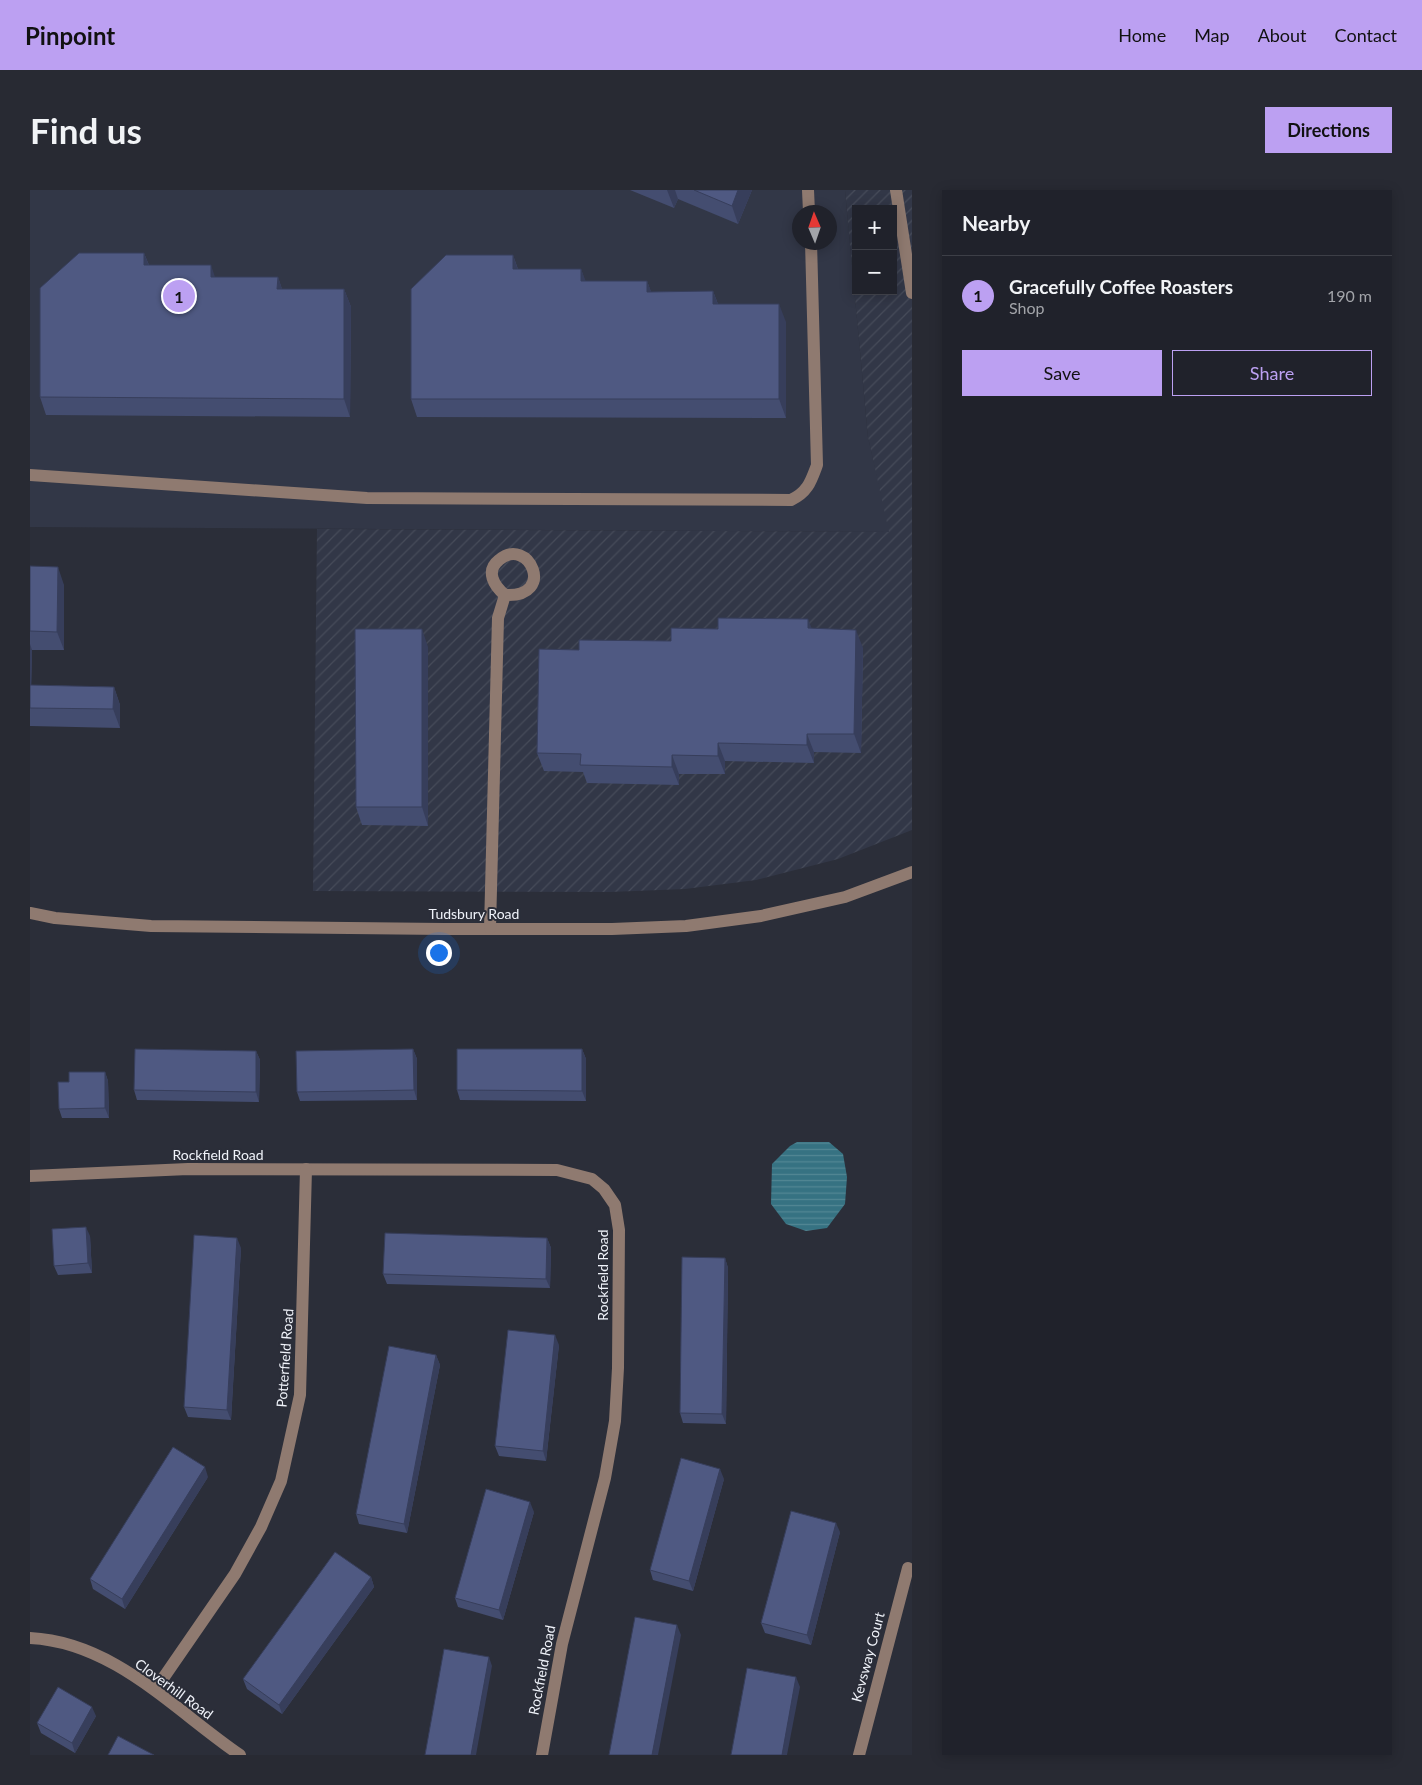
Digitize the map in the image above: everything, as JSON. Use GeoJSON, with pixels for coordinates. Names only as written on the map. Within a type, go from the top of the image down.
{"type":"FeatureCollection","features":[{"type":"Feature","properties":{"kind":"street"},"geometry":{"type":"LineString","coordinates":[[808,190],[809,205]]}},
{"type":"Feature","properties":{"kind":"street"},"geometry":{"type":"LineString","coordinates":[[896,190],[912,293]]}},
{"type":"Feature","properties":{"kind":"street"},"geometry":{"type":"LineString","coordinates":[[30,475],[367,498],[792,500],[802,495],[809,487],[816,465],[811,250]]}},
{"type":"Feature","properties":{"kind":"street"},"geometry":{"type":"LineString","coordinates":[[490,928],[498,618],[505,595]]}},
{"type":"Feature","properties":{"kind":"street","name":"Tudsbury Road"},"geometry":{"type":"LineString","coordinates":[[30,913],[56,918],[151,926],[490,928],[686,926],[761,916],[845,897],[912,872]]}},
{"type":"Feature","properties":{"kind":"street","name":"Rockfield Road"},"geometry":{"type":"LineString","coordinates":[[30,1176],[188,1169],[557,1170],[592,1180],[604,1189],[615,1205],[619,1240],[618,1368],[615,1421],[605,1478],[562,1644],[542,1755]]}},
{"type":"Feature","properties":{"kind":"street","name":"Potterfield Road"},"geometry":{"type":"LineString","coordinates":[[155,1690],[235,1574],[262,1527],[281,1482],[300,1395],[306,1170]]}},
{"type":"Feature","properties":{"kind":"street","name":"Kevsway Court"},"geometry":{"type":"LineString","coordinates":[[858,1755],[908,1568]]}},
{"type":"Feature","properties":{"kind":"street","name":"Cloverhill Road"},"geometry":{"type":"LineString","coordinates":[[30,1638],[76,1645],[111,1662],[155,1690],[191,1720],[240,1755]]}},
{"type":"Feature","properties":{"kind":"shaded area"},"geometry":{"type":"Polygon","coordinates":[[[30,190],[845,190],[852,265],[852,295],[855,295],[868,437],[890,532],[30,527],[30,190]]]}},
{"type":"Feature","properties":{"kind":"shaded area"},"geometry":{"type":"Polygon","coordinates":[[[845,190],[912,190],[912,830],[838,859],[756,880],[685,889],[610,892],[313,891],[317,529],[889,532],[868,437],[855,295],[897,295],[897,205],[852,205],[852,265],[845,190]]]}},
{"type":"Feature","properties":{"kind":"water"},"geometry":{"type":"Polygon","coordinates":[[[797,1142],[829,1142],[843,1154],[847,1177],[845,1204],[827,1228],[806,1231],[786,1224],[771,1204],[772,1164],[790,1146],[797,1142]]]}},
{"type":"Feature","properties":{"kind":"building"},"geometry":{"type":"Polygon","coordinates":[[[694,190],[738,190],[732,206],[694,190]]]}},
{"type":"Feature","properties":{"kind":"building"},"geometry":{"type":"Polygon","coordinates":[[[79,253],[144,253],[144,265],[211,265],[211,277],[278,277],[277,289],[344,289],[344,399],[40,397],[40,288],[79,253]]]}},
{"type":"Feature","properties":{"kind":"building"},"geometry":{"type":"Polygon","coordinates":[[[446,255],[513,255],[513,269],[581,269],[581,281],[647,281],[647,292],[713,291],[713,304],[779,304],[779,399],[411,399],[411,289],[446,255]]]}},
{"type":"Feature","properties":{"kind":"building"},"geometry":{"type":"Polygon","coordinates":[[[30,566],[58,567],[57,632],[30,631],[30,566]]]}},
{"type":"Feature","properties":{"kind":"building"},"geometry":{"type":"Polygon","coordinates":[[[718,618],[808,619],[808,628],[856,630],[854,734],[807,734],[807,745],[718,743],[718,756],[672,755],[672,767],[580,765],[581,754],[537,753],[539,649],[579,650],[579,640],[671,641],[671,628],[718,629],[718,618]]]}},
{"type":"Feature","properties":{"kind":"building"},"geometry":{"type":"Polygon","coordinates":[[[355,629],[422,629],[422,807],[356,807],[355,629]]]}},
{"type":"Feature","properties":{"kind":"building"},"geometry":{"type":"Polygon","coordinates":[[[30,685],[114,687],[113,709],[30,708],[30,685]]]}},
{"type":"Feature","properties":{"kind":"building"},"geometry":{"type":"Polygon","coordinates":[[[135,1049],[256,1051],[256,1092],[134,1090],[135,1049]]]}},
{"type":"Feature","properties":{"kind":"building"},"geometry":{"type":"Polygon","coordinates":[[[413,1049],[414,1090],[297,1092],[296,1051],[413,1049]]]}},
{"type":"Feature","properties":{"kind":"building"},"geometry":{"type":"Polygon","coordinates":[[[457,1049],[582,1049],[582,1091],[457,1090],[457,1049]]]}},
{"type":"Feature","properties":{"kind":"building"},"geometry":{"type":"Polygon","coordinates":[[[69,1072],[105,1072],[105,1108],[59,1109],[58,1082],[69,1082],[69,1072]]]}},
{"type":"Feature","properties":{"kind":"building"},"geometry":{"type":"Polygon","coordinates":[[[86,1227],[88,1263],[54,1266],[52,1229],[86,1227]]]}},
{"type":"Feature","properties":{"kind":"building"},"geometry":{"type":"Polygon","coordinates":[[[385,1233],[547,1238],[546,1279],[383,1274],[385,1233]]]}},
{"type":"Feature","properties":{"kind":"building"},"geometry":{"type":"Polygon","coordinates":[[[194,1235],[237,1238],[227,1410],[184,1407],[194,1235]]]}},
{"type":"Feature","properties":{"kind":"building"},"geometry":{"type":"Polygon","coordinates":[[[682,1257],[725,1258],[722,1414],[680,1413],[682,1257]]]}},
{"type":"Feature","properties":{"kind":"building"},"geometry":{"type":"Polygon","coordinates":[[[508,1330],[555,1335],[543,1451],[495,1446],[508,1330]]]}},
{"type":"Feature","properties":{"kind":"building"},"geometry":{"type":"Polygon","coordinates":[[[389,1346],[436,1355],[404,1524],[356,1514],[389,1346]]]}},
{"type":"Feature","properties":{"kind":"building"},"geometry":{"type":"Polygon","coordinates":[[[173,1447],[205,1467],[122,1599],[90,1579],[173,1447]]]}},
{"type":"Feature","properties":{"kind":"building"},"geometry":{"type":"Polygon","coordinates":[[[681,1458],[720,1469],[689,1581],[650,1570],[681,1458]]]}},
{"type":"Feature","properties":{"kind":"building"},"geometry":{"type":"Polygon","coordinates":[[[486,1489],[530,1502],[499,1610],[455,1598],[486,1489]]]}},
{"type":"Feature","properties":{"kind":"building"},"geometry":{"type":"Polygon","coordinates":[[[791,1511],[836,1523],[807,1635],[761,1623],[791,1511]]]}},
{"type":"Feature","properties":{"kind":"building"},"geometry":{"type":"Polygon","coordinates":[[[335,1552],[371,1577],[279,1705],[243,1679],[335,1552]]]}},
{"type":"Feature","properties":{"kind":"building"},"geometry":{"type":"Polygon","coordinates":[[[635,1617],[677,1625],[652,1755],[609,1755],[635,1617]]]}},
{"type":"Feature","properties":{"kind":"building"},"geometry":{"type":"Polygon","coordinates":[[[444,1649],[489,1657],[471,1755],[425,1755],[444,1649]]]}},
{"type":"Feature","properties":{"kind":"building"},"geometry":{"type":"Polygon","coordinates":[[[747,1668],[796,1677],[782,1755],[731,1755],[747,1668]]]}},
{"type":"Feature","properties":{"kind":"building"},"geometry":{"type":"Polygon","coordinates":[[[58,1687],[92,1707],[72,1743],[37,1723],[58,1687]]]}},
{"type":"Feature","properties":{"kind":"building"},"geometry":{"type":"Polygon","coordinates":[[[118,1736],[154,1755],[108,1755],[118,1736]]]}},
{"type":"Feature","properties":{"kind":"place","name":"Gracefully Coffee Roasters"},"geometry":{"type":"Point","coordinates":[179,296]}}]}
